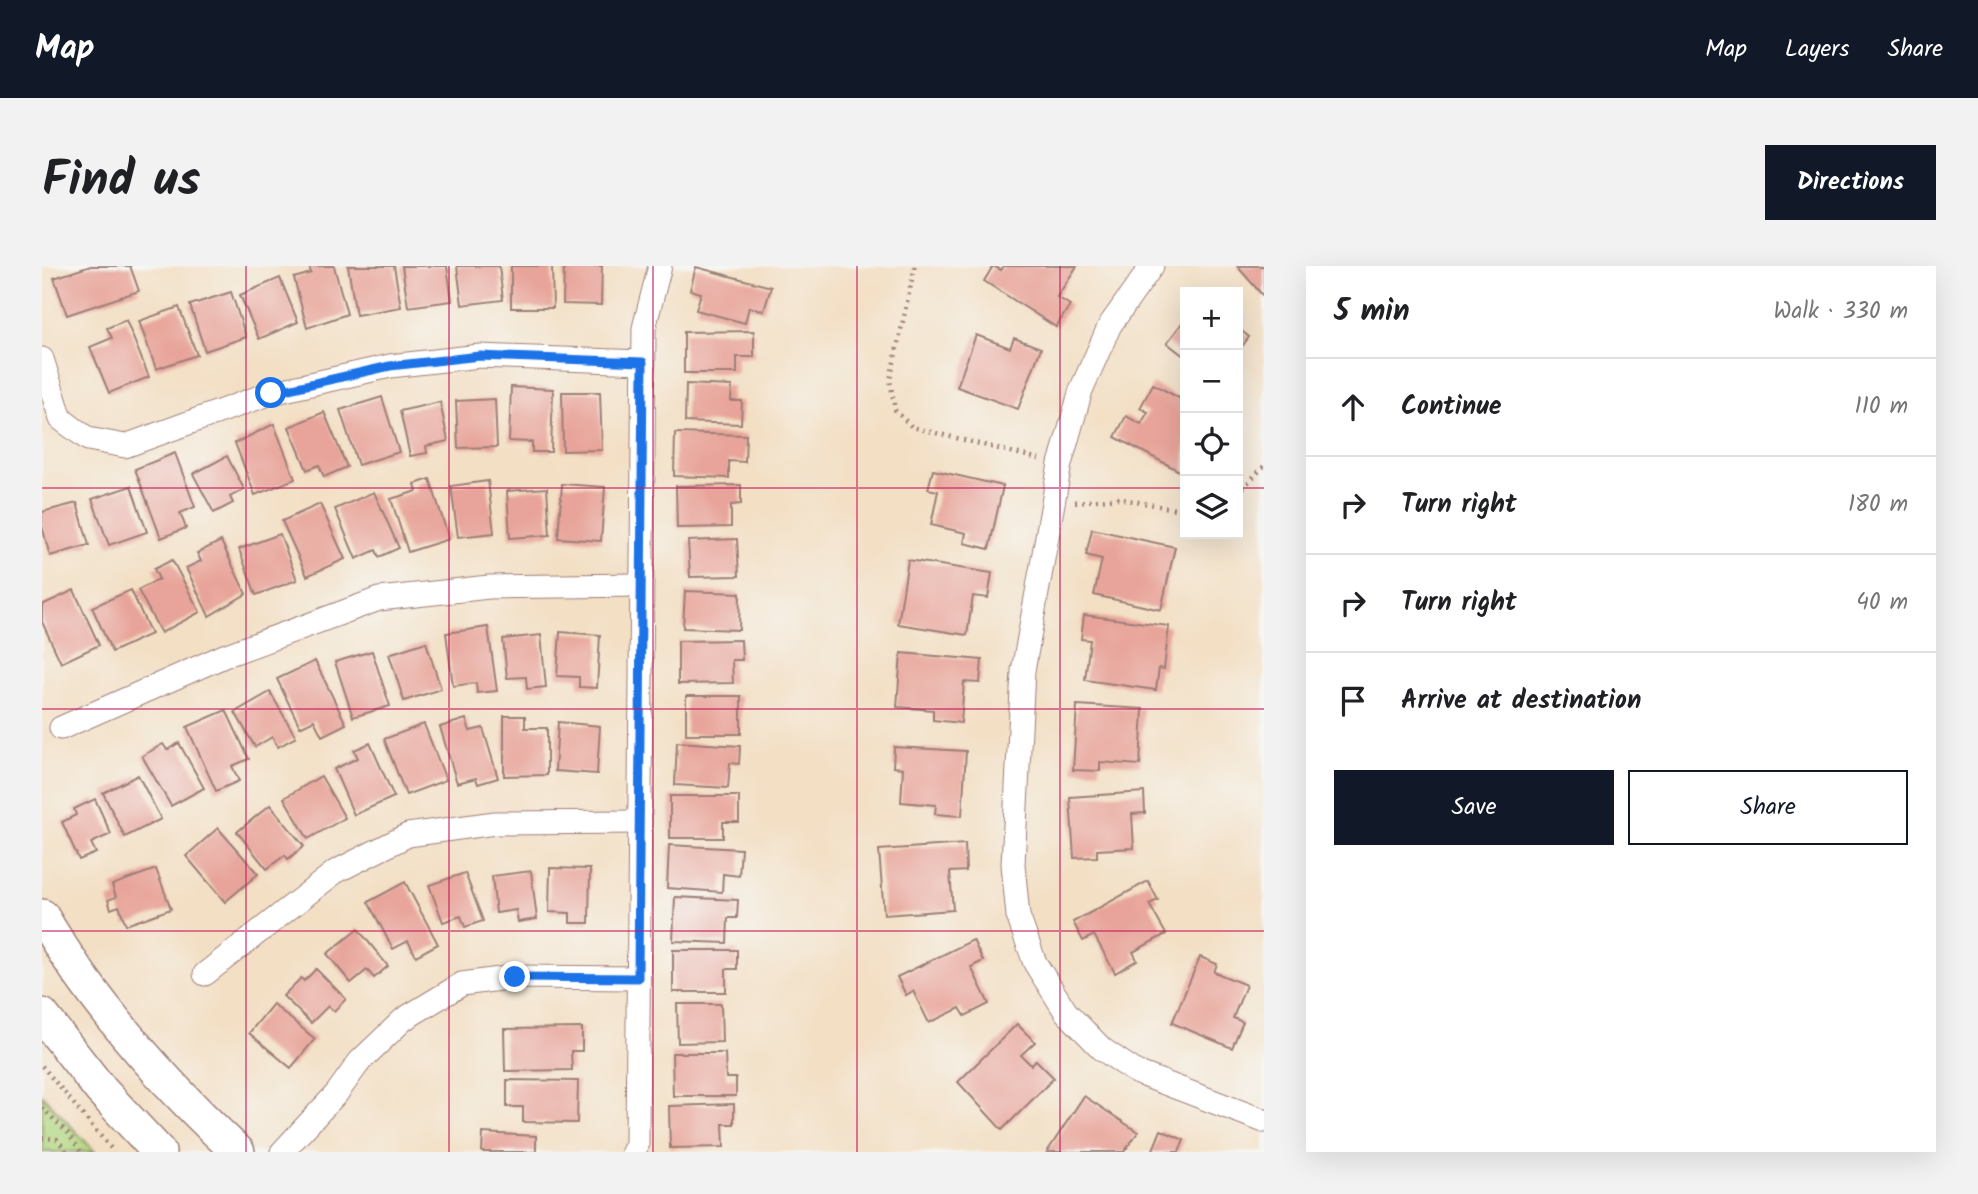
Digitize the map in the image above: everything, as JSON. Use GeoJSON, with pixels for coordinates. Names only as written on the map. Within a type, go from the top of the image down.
{"type":"FeatureCollection","features":[{"type":"Feature","properties":{"kind":"main road"},"geometry":{"type":"LineString","coordinates":[[42,916],[77,971],[142,1055],[238,1152]]}},
{"type":"Feature","properties":{"kind":"main road"},"geometry":{"type":"LineString","coordinates":[[42,1015],[101,1090],[159,1152]]}},
{"type":"Feature","properties":{"kind":"street"},"geometry":{"type":"LineString","coordinates":[[633,1152],[637,1145],[644,328],[660,266]]}},
{"type":"Feature","properties":{"kind":"street"},"geometry":{"type":"LineString","coordinates":[[1152,266],[1110,325],[1081,390],[1060,464],[1023,671],[1013,864],[1018,916],[1035,963],[1066,1012],[1102,1049],[1136,1072],[1264,1121]]}},
{"type":"Feature","properties":{"kind":"street"},"geometry":{"type":"LineString","coordinates":[[42,359],[61,419],[88,439],[125,446],[271,393],[390,366],[480,356],[643,362]]}},
{"type":"Feature","properties":{"kind":"street"},"geometry":{"type":"LineString","coordinates":[[61,728],[224,656],[379,599],[489,587],[641,585]]}},
{"type":"Feature","properties":{"kind":"street"},"geometry":{"type":"LineString","coordinates":[[205,974],[335,872],[408,835],[495,823],[640,822]]}},
{"type":"Feature","properties":{"kind":"street"},"geometry":{"type":"LineString","coordinates":[[282,1152],[337,1093],[360,1061],[404,1019],[462,984],[515,977],[638,978]]}},
{"type":"Feature","properties":{"kind":"path"},"geometry":{"type":"LineString","coordinates":[[915,266],[890,380],[895,410],[912,426],[1060,464]]}},
{"type":"Feature","properties":{"kind":"path"},"geometry":{"type":"LineString","coordinates":[[1243,488],[1264,466]]}},
{"type":"Feature","properties":{"kind":"path"},"geometry":{"type":"LineString","coordinates":[[1053,501],[1081,503],[1118,498],[1180,510]]}},
{"type":"Feature","properties":{"kind":"path"},"geometry":{"type":"LineString","coordinates":[[42,1066],[114,1152]]}},
{"type":"Feature","properties":{"kind":"path"},"geometry":{"type":"LineString","coordinates":[[42,1108],[68,1133],[81,1152]]}},
{"type":"Feature","properties":{"kind":"path"},"geometry":{"type":"LineString","coordinates":[[42,1138],[57,1139],[66,1152]]}},
{"type":"Feature","properties":{"kind":"green space"},"geometry":{"type":"Polygon","coordinates":[[[42,1095],[95,1152],[42,1152],[42,1095]]]}},
{"type":"Feature","properties":{"kind":"building"},"geometry":{"type":"Polygon","coordinates":[[[91,266],[130,266],[139,291],[67,315],[54,278],[91,266]]]}},
{"type":"Feature","properties":{"kind":"building"},"geometry":{"type":"Polygon","coordinates":[[[309,266],[334,266],[347,314],[307,328],[294,278],[311,273],[309,266]]]}},
{"type":"Feature","properties":{"kind":"building"},"geometry":{"type":"Polygon","coordinates":[[[348,266],[394,266],[401,307],[356,315],[348,266]]]}},
{"type":"Feature","properties":{"kind":"building"},"geometry":{"type":"Polygon","coordinates":[[[402,266],[447,266],[452,301],[408,307],[402,266]]]}},
{"type":"Feature","properties":{"kind":"building"},"geometry":{"type":"Polygon","coordinates":[[[457,266],[499,266],[503,300],[462,305],[457,266]]]}},
{"type":"Feature","properties":{"kind":"building"},"geometry":{"type":"Polygon","coordinates":[[[511,266],[552,266],[553,308],[511,308],[511,266]]]}},
{"type":"Feature","properties":{"kind":"building"},"geometry":{"type":"Polygon","coordinates":[[[564,266],[602,266],[601,305],[563,304],[564,266]]]}},
{"type":"Feature","properties":{"kind":"building"},"geometry":{"type":"Polygon","coordinates":[[[993,266],[1001,270],[1004,266],[1077,266],[1057,297],[1070,305],[1056,327],[984,281],[993,266]]]}},
{"type":"Feature","properties":{"kind":"building"},"geometry":{"type":"Polygon","coordinates":[[[1237,266],[1264,266],[1264,297],[1237,266]]]}},
{"type":"Feature","properties":{"kind":"building"},"geometry":{"type":"Polygon","coordinates":[[[696,267],[771,287],[764,311],[749,307],[745,323],[696,310],[701,293],[690,290],[696,267]]]}},
{"type":"Feature","properties":{"kind":"building"},"geometry":{"type":"Polygon","coordinates":[[[280,278],[298,322],[259,339],[240,295],[280,278]]]}},
{"type":"Feature","properties":{"kind":"building"},"geometry":{"type":"Polygon","coordinates":[[[231,292],[246,337],[205,351],[190,305],[231,292]]]}},
{"type":"Feature","properties":{"kind":"building"},"geometry":{"type":"Polygon","coordinates":[[[179,307],[197,355],[156,369],[139,321],[179,307]]]}},
{"type":"Feature","properties":{"kind":"building"},"geometry":{"type":"Polygon","coordinates":[[[126,320],[149,377],[109,393],[90,347],[112,338],[107,328],[126,320]]]}},
{"type":"Feature","properties":{"kind":"building"},"geometry":{"type":"Polygon","coordinates":[[[1180,326],[1180,353],[1167,343],[1180,326]]]}},
{"type":"Feature","properties":{"kind":"building"},"geometry":{"type":"Polygon","coordinates":[[[754,331],[754,357],[737,357],[737,373],[684,373],[684,332],[754,331]]]}},
{"type":"Feature","properties":{"kind":"building"},"geometry":{"type":"Polygon","coordinates":[[[1243,332],[1249,337],[1243,345],[1243,332]]]}},
{"type":"Feature","properties":{"kind":"building"},"geometry":{"type":"Polygon","coordinates":[[[976,335],[1010,348],[1014,338],[1041,348],[1018,409],[957,387],[976,335]]]}},
{"type":"Feature","properties":{"kind":"building"},"geometry":{"type":"Polygon","coordinates":[[[686,384],[732,386],[731,401],[742,401],[741,424],[685,422],[686,384]]]}},
{"type":"Feature","properties":{"kind":"building"},"geometry":{"type":"Polygon","coordinates":[[[1153,384],[1180,398],[1180,471],[1115,437],[1126,416],[1141,424],[1148,412],[1140,408],[1153,384]]]}},
{"type":"Feature","properties":{"kind":"building"},"geometry":{"type":"Polygon","coordinates":[[[511,387],[553,389],[551,452],[532,452],[532,442],[509,441],[511,387]]]}},
{"type":"Feature","properties":{"kind":"building"},"geometry":{"type":"Polygon","coordinates":[[[562,392],[600,392],[602,450],[563,451],[562,392]]]}},
{"type":"Feature","properties":{"kind":"building"},"geometry":{"type":"Polygon","coordinates":[[[382,397],[399,452],[358,465],[340,410],[382,397]]]}},
{"type":"Feature","properties":{"kind":"building"},"geometry":{"type":"Polygon","coordinates":[[[495,399],[497,447],[458,448],[456,401],[495,399]]]}},
{"type":"Feature","properties":{"kind":"building"},"geometry":{"type":"Polygon","coordinates":[[[440,402],[448,441],[426,446],[427,453],[410,456],[400,411],[440,402]]]}},
{"type":"Feature","properties":{"kind":"building"},"geometry":{"type":"Polygon","coordinates":[[[324,412],[347,467],[324,477],[319,465],[307,470],[289,427],[324,412]]]}},
{"type":"Feature","properties":{"kind":"building"},"geometry":{"type":"Polygon","coordinates":[[[274,424],[295,479],[255,495],[235,443],[274,424]]]}},
{"type":"Feature","properties":{"kind":"building"},"geometry":{"type":"Polygon","coordinates":[[[675,433],[746,435],[745,462],[729,461],[729,478],[674,476],[675,433]]]}},
{"type":"Feature","properties":{"kind":"building"},"geometry":{"type":"Polygon","coordinates":[[[175,453],[195,507],[180,513],[186,528],[161,538],[135,469],[175,453]]]}},
{"type":"Feature","properties":{"kind":"building"},"geometry":{"type":"Polygon","coordinates":[[[227,456],[244,489],[230,497],[233,503],[214,513],[193,474],[227,456]]]}},
{"type":"Feature","properties":{"kind":"building"},"geometry":{"type":"Polygon","coordinates":[[[933,470],[1003,486],[989,549],[964,543],[966,533],[931,525],[938,491],[928,489],[933,470]]]}},
{"type":"Feature","properties":{"kind":"building"},"geometry":{"type":"Polygon","coordinates":[[[430,479],[449,539],[408,552],[391,499],[417,491],[415,484],[430,479]]]}},
{"type":"Feature","properties":{"kind":"building"},"geometry":{"type":"Polygon","coordinates":[[[488,481],[494,533],[458,537],[451,486],[488,481]]]}},
{"type":"Feature","properties":{"kind":"building"},"geometry":{"type":"Polygon","coordinates":[[[562,484],[605,487],[601,541],[558,538],[562,484]]]}},
{"type":"Feature","properties":{"kind":"building"},"geometry":{"type":"Polygon","coordinates":[[[741,485],[741,504],[731,505],[731,527],[677,528],[676,486],[741,485]]]}},
{"type":"Feature","properties":{"kind":"building"},"geometry":{"type":"Polygon","coordinates":[[[131,486],[147,532],[109,545],[92,499],[131,486]]]}},
{"type":"Feature","properties":{"kind":"building"},"geometry":{"type":"Polygon","coordinates":[[[547,488],[550,535],[510,538],[507,491],[547,488]]]}},
{"type":"Feature","properties":{"kind":"building"},"geometry":{"type":"Polygon","coordinates":[[[374,492],[399,548],[379,557],[376,550],[356,559],[335,509],[374,492]]]}},
{"type":"Feature","properties":{"kind":"building"},"geometry":{"type":"Polygon","coordinates":[[[77,503],[89,545],[50,556],[42,526],[42,512],[77,503]]]}},
{"type":"Feature","properties":{"kind":"building"},"geometry":{"type":"Polygon","coordinates":[[[320,504],[345,559],[307,576],[282,521],[320,504]]]}},
{"type":"Feature","properties":{"kind":"building"},"geometry":{"type":"Polygon","coordinates":[[[1092,529],[1175,547],[1161,610],[1094,595],[1102,559],[1086,555],[1092,529]]]}},
{"type":"Feature","properties":{"kind":"building"},"geometry":{"type":"Polygon","coordinates":[[[280,534],[297,580],[256,595],[239,549],[280,534]]]}},
{"type":"Feature","properties":{"kind":"building"},"geometry":{"type":"Polygon","coordinates":[[[737,539],[739,576],[690,577],[688,541],[737,539]]]}},
{"type":"Feature","properties":{"kind":"building"},"geometry":{"type":"Polygon","coordinates":[[[221,541],[246,594],[209,616],[186,568],[201,561],[197,553],[221,541]]]}},
{"type":"Feature","properties":{"kind":"building"},"geometry":{"type":"Polygon","coordinates":[[[172,560],[200,612],[161,633],[138,590],[159,579],[154,569],[172,560]]]}},
{"type":"Feature","properties":{"kind":"building"},"geometry":{"type":"Polygon","coordinates":[[[908,560],[992,573],[988,598],[973,596],[967,635],[898,624],[908,560]]]}},
{"type":"Feature","properties":{"kind":"building"},"geometry":{"type":"Polygon","coordinates":[[[74,590],[99,645],[61,663],[42,622],[42,605],[74,590]]]}},
{"type":"Feature","properties":{"kind":"building"},"geometry":{"type":"Polygon","coordinates":[[[131,590],[151,634],[112,652],[92,607],[131,590]]]}},
{"type":"Feature","properties":{"kind":"building"},"geometry":{"type":"Polygon","coordinates":[[[685,591],[740,593],[739,630],[683,628],[685,591]]]}},
{"type":"Feature","properties":{"kind":"building"},"geometry":{"type":"Polygon","coordinates":[[[1084,615],[1169,626],[1164,669],[1159,668],[1156,690],[1085,680],[1090,640],[1081,639],[1084,615]]]}},
{"type":"Feature","properties":{"kind":"building"},"geometry":{"type":"Polygon","coordinates":[[[488,627],[497,691],[477,693],[476,683],[453,686],[446,633],[488,627]]]}},
{"type":"Feature","properties":{"kind":"building"},"geometry":{"type":"Polygon","coordinates":[[[560,632],[600,635],[597,688],[579,687],[579,677],[557,676],[560,632]]]}},
{"type":"Feature","properties":{"kind":"building"},"geometry":{"type":"Polygon","coordinates":[[[541,635],[546,687],[527,689],[526,677],[507,678],[503,639],[541,635]]]}},
{"type":"Feature","properties":{"kind":"building"},"geometry":{"type":"Polygon","coordinates":[[[741,640],[742,660],[732,660],[733,683],[678,684],[678,641],[741,640]]]}},
{"type":"Feature","properties":{"kind":"building"},"geometry":{"type":"Polygon","coordinates":[[[426,642],[441,689],[404,701],[389,654],[426,642]]]}},
{"type":"Feature","properties":{"kind":"building"},"geometry":{"type":"Polygon","coordinates":[[[372,651],[390,706],[353,717],[335,662],[372,651]]]}},
{"type":"Feature","properties":{"kind":"building"},"geometry":{"type":"Polygon","coordinates":[[[901,653],[982,660],[980,683],[964,682],[961,723],[933,720],[933,710],[897,707],[901,653]]]}},
{"type":"Feature","properties":{"kind":"building"},"geometry":{"type":"Polygon","coordinates":[[[315,661],[346,724],[322,736],[314,720],[300,727],[277,679],[315,661]]]}},
{"type":"Feature","properties":{"kind":"building"},"geometry":{"type":"Polygon","coordinates":[[[270,692],[296,737],[278,747],[272,737],[255,747],[235,712],[270,692]]]}},
{"type":"Feature","properties":{"kind":"building"},"geometry":{"type":"Polygon","coordinates":[[[686,696],[741,696],[741,734],[686,734],[686,696]]]}},
{"type":"Feature","properties":{"kind":"building"},"geometry":{"type":"Polygon","coordinates":[[[1077,705],[1143,709],[1140,765],[1100,762],[1100,771],[1073,770],[1077,705]]]}},
{"type":"Feature","properties":{"kind":"building"},"geometry":{"type":"Polygon","coordinates":[[[226,710],[249,759],[232,766],[239,781],[216,791],[187,727],[226,710]]]}},
{"type":"Feature","properties":{"kind":"building"},"geometry":{"type":"Polygon","coordinates":[[[504,716],[525,716],[525,728],[547,728],[547,775],[504,776],[504,716]]]}},
{"type":"Feature","properties":{"kind":"building"},"geometry":{"type":"Polygon","coordinates":[[[466,719],[470,731],[483,728],[498,778],[478,784],[476,778],[457,783],[440,727],[466,719]]]}},
{"type":"Feature","properties":{"kind":"building"},"geometry":{"type":"Polygon","coordinates":[[[558,722],[600,726],[597,774],[555,771],[558,722]]]}},
{"type":"Feature","properties":{"kind":"building"},"geometry":{"type":"Polygon","coordinates":[[[424,724],[446,780],[406,795],[384,739],[424,724]]]}},
{"type":"Feature","properties":{"kind":"building"},"geometry":{"type":"Polygon","coordinates":[[[677,742],[740,746],[739,764],[730,763],[728,788],[675,785],[677,742]]]}},
{"type":"Feature","properties":{"kind":"building"},"geometry":{"type":"Polygon","coordinates":[[[179,743],[204,788],[171,806],[142,756],[163,744],[167,750],[179,743]]]}},
{"type":"Feature","properties":{"kind":"building"},"geometry":{"type":"Polygon","coordinates":[[[370,743],[394,797],[354,815],[334,769],[358,758],[354,750],[370,743]]]}},
{"type":"Feature","properties":{"kind":"building"},"geometry":{"type":"Polygon","coordinates":[[[894,747],[966,751],[962,816],[935,814],[936,805],[901,802],[903,768],[893,767],[894,747]]]}},
{"type":"Feature","properties":{"kind":"building"},"geometry":{"type":"Polygon","coordinates":[[[138,775],[161,819],[125,837],[103,793],[138,775]]]}},
{"type":"Feature","properties":{"kind":"building"},"geometry":{"type":"Polygon","coordinates":[[[321,776],[345,818],[308,839],[284,798],[321,776]]]}},
{"type":"Feature","properties":{"kind":"building"},"geometry":{"type":"Polygon","coordinates":[[[1144,792],[1145,813],[1132,814],[1134,848],[1097,850],[1097,857],[1074,858],[1070,797],[1144,792]]]}},
{"type":"Feature","properties":{"kind":"building"},"geometry":{"type":"Polygon","coordinates":[[[670,796],[739,796],[739,822],[723,822],[723,838],[670,838],[670,796]]]}},
{"type":"Feature","properties":{"kind":"building"},"geometry":{"type":"Polygon","coordinates":[[[95,799],[111,834],[91,843],[96,853],[79,860],[62,822],[76,815],[74,809],[95,799]]]}},
{"type":"Feature","properties":{"kind":"building"},"geometry":{"type":"Polygon","coordinates":[[[270,805],[304,846],[288,859],[285,855],[267,869],[237,832],[270,805]]]}},
{"type":"Feature","properties":{"kind":"building"},"geometry":{"type":"Polygon","coordinates":[[[218,828],[258,874],[225,902],[186,856],[218,828]]]}},
{"type":"Feature","properties":{"kind":"building"},"geometry":{"type":"Polygon","coordinates":[[[965,844],[966,871],[950,872],[953,910],[884,915],[879,850],[965,844]]]}},
{"type":"Feature","properties":{"kind":"building"},"geometry":{"type":"Polygon","coordinates":[[[669,845],[741,849],[739,876],[723,874],[722,892],[667,888],[669,845]]]}},
{"type":"Feature","properties":{"kind":"building"},"geometry":{"type":"Polygon","coordinates":[[[550,868],[590,869],[589,923],[570,923],[570,913],[549,912],[550,868]]]}},
{"type":"Feature","properties":{"kind":"building"},"geometry":{"type":"Polygon","coordinates":[[[156,869],[171,909],[126,925],[119,906],[111,909],[108,900],[116,897],[112,885],[156,869]]]}},
{"type":"Feature","properties":{"kind":"building"},"geometry":{"type":"Polygon","coordinates":[[[531,871],[537,919],[518,922],[516,910],[496,913],[492,876],[531,871]]]}},
{"type":"Feature","properties":{"kind":"building"},"geometry":{"type":"Polygon","coordinates":[[[465,873],[483,921],[465,927],[461,916],[443,922],[429,885],[465,873]]]}},
{"type":"Feature","properties":{"kind":"building"},"geometry":{"type":"Polygon","coordinates":[[[1148,881],[1158,900],[1149,904],[1166,934],[1133,952],[1137,960],[1115,973],[1094,935],[1083,941],[1073,922],[1148,881]]]}},
{"type":"Feature","properties":{"kind":"building"},"geometry":{"type":"Polygon","coordinates":[[[405,882],[438,944],[416,956],[408,941],[393,949],[368,902],[405,882]]]}},
{"type":"Feature","properties":{"kind":"building"},"geometry":{"type":"Polygon","coordinates":[[[675,897],[738,900],[737,918],[728,918],[727,943],[673,941],[675,897]]]}},
{"type":"Feature","properties":{"kind":"building"},"geometry":{"type":"Polygon","coordinates":[[[358,929],[388,966],[374,978],[367,970],[351,983],[327,954],[358,929]]]}},
{"type":"Feature","properties":{"kind":"building"},"geometry":{"type":"Polygon","coordinates":[[[973,940],[983,961],[971,967],[989,1004],[965,1016],[960,1008],[929,1023],[913,991],[906,995],[897,977],[973,940]]]}},
{"type":"Feature","properties":{"kind":"building"},"geometry":{"type":"Polygon","coordinates":[[[673,950],[737,950],[737,969],[726,969],[726,992],[673,992],[673,950]]]}},
{"type":"Feature","properties":{"kind":"building"},"geometry":{"type":"Polygon","coordinates":[[[1200,957],[1217,964],[1214,972],[1246,985],[1233,1018],[1243,1022],[1232,1048],[1172,1023],[1200,957]]]}},
{"type":"Feature","properties":{"kind":"building"},"geometry":{"type":"Polygon","coordinates":[[[316,969],[346,999],[334,1011],[328,1006],[311,1023],[283,996],[301,978],[304,981],[316,969]]]}},
{"type":"Feature","properties":{"kind":"building"},"geometry":{"type":"Polygon","coordinates":[[[273,1004],[315,1039],[291,1068],[249,1033],[273,1004]]]}},
{"type":"Feature","properties":{"kind":"building"},"geometry":{"type":"Polygon","coordinates":[[[677,1004],[721,1004],[722,1042],[678,1043],[677,1004]]]}},
{"type":"Feature","properties":{"kind":"building"},"geometry":{"type":"Polygon","coordinates":[[[1017,1024],[1035,1042],[1021,1055],[1031,1065],[1036,1060],[1054,1078],[1002,1130],[958,1082],[1017,1024]]]}},
{"type":"Feature","properties":{"kind":"building"},"geometry":{"type":"Polygon","coordinates":[[[582,1028],[582,1051],[571,1051],[572,1070],[505,1071],[504,1029],[582,1028]]]}},
{"type":"Feature","properties":{"kind":"building"},"geometry":{"type":"Polygon","coordinates":[[[672,1053],[725,1053],[726,1078],[736,1078],[736,1096],[673,1096],[672,1053]]]}},
{"type":"Feature","properties":{"kind":"building"},"geometry":{"type":"Polygon","coordinates":[[[507,1080],[578,1081],[577,1123],[523,1122],[523,1107],[507,1107],[507,1080]]]}},
{"type":"Feature","properties":{"kind":"building"},"geometry":{"type":"Polygon","coordinates":[[[1084,1096],[1138,1132],[1124,1152],[1047,1152],[1084,1096]]]}},
{"type":"Feature","properties":{"kind":"building"},"geometry":{"type":"Polygon","coordinates":[[[734,1104],[734,1124],[723,1124],[724,1147],[670,1148],[669,1106],[734,1104]]]}},
{"type":"Feature","properties":{"kind":"building"},"geometry":{"type":"Polygon","coordinates":[[[1161,1130],[1184,1140],[1179,1152],[1152,1152],[1161,1130]]]}},
{"type":"Feature","properties":{"kind":"building"},"geometry":{"type":"Polygon","coordinates":[[[483,1133],[536,1136],[536,1152],[482,1152],[483,1133]]]}},
{"type":"Feature","properties":{"kind":"route"},"geometry":{"type":"LineString","coordinates":[[271,393],[390,366],[480,356],[643,362],[638,978],[515,977]]}}]}
